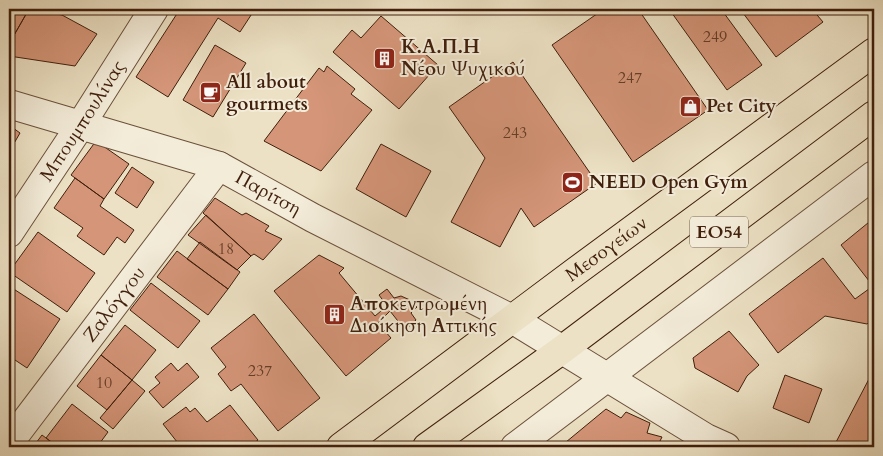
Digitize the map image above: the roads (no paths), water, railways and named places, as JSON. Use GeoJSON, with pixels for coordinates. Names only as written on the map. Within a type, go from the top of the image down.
{"type":"FeatureCollection","features":[{"type":"Feature","properties":{"kind":"main road","name":"Μεσογείων"},"geometry":{"type":"LineString","coordinates":[[341,447],[874,52]]}},
{"type":"Feature","properties":{"kind":"main road","name":"ΕΟ54"},"geometry":{"type":"LineString","coordinates":[[427,447],[563,349],[874,115]]}},
{"type":"Feature","properties":{"kind":"street","name":"Μπουμπουλίνας"},"geometry":{"type":"LineString","coordinates":[[9,233],[154,9]]}},
{"type":"Feature","properties":{"kind":"street","name":"Παρίτση"},"geometry":{"type":"LineString","coordinates":[[9,104],[219,166],[313,218],[512,319],[563,349],[711,444]]}},
{"type":"Feature","properties":{"kind":"street","name":"Ζαλόγγου"},"geometry":{"type":"LineString","coordinates":[[9,443],[219,166]]}},
{"type":"Feature","properties":{"kind":"street"},"geometry":{"type":"LineString","coordinates":[[515,447],[874,175]]}},
{"type":"Feature","properties":{"kind":"place","name":"Κ.Α.Π.Η Νέου Ψυχικού"},"geometry":{"type":"Point","coordinates":[385,58]}},
{"type":"Feature","properties":{"kind":"place","name":"All about gourmets"},"geometry":{"type":"Point","coordinates":[210,93]}},
{"type":"Feature","properties":{"kind":"place","name":"Pet City"},"geometry":{"type":"Point","coordinates":[690,106]}},
{"type":"Feature","properties":{"kind":"place","name":"NEED Open Gym"},"geometry":{"type":"Point","coordinates":[573,182]}},
{"type":"Feature","properties":{"kind":"place","name":"Αποκεντρωμένη Διοίκηση Αττικής"},"geometry":{"type":"Point","coordinates":[334,315]}}]}
